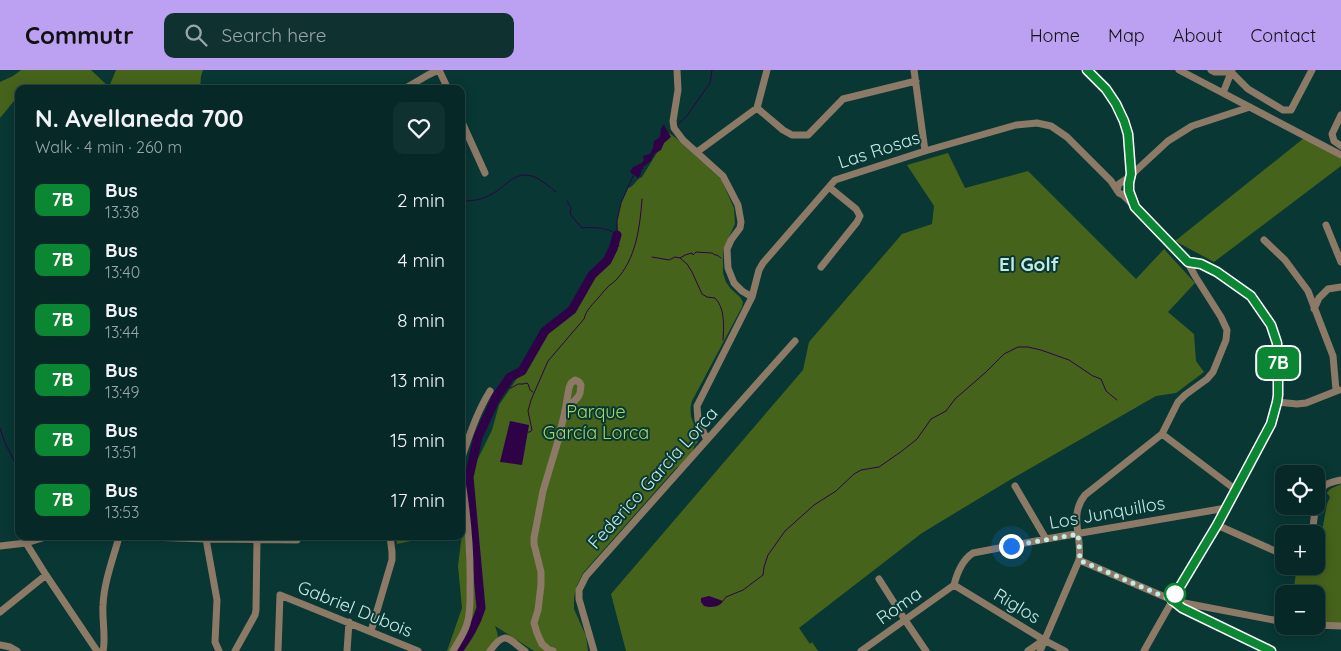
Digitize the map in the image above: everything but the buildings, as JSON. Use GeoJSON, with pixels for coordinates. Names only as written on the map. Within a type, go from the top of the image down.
{"type":"FeatureCollection","features":[{"type":"Feature","properties":{"kind":"street"},"geometry":{"type":"LineString","coordinates":[[411,85],[439,70],[446,85]]}},
{"type":"Feature","properties":{"kind":"street"},"geometry":{"type":"LineString","coordinates":[[676,70],[678,90],[674,128],[684,140],[723,176],[738,206],[741,222],[740,228],[731,240],[727,250],[728,268],[734,282],[742,291],[752,297]]}},
{"type":"Feature","properties":{"kind":"street"},"geometry":{"type":"LineString","coordinates":[[697,152],[757,108],[767,70]]}},
{"type":"Feature","properties":{"kind":"street"},"geometry":{"type":"LineString","coordinates":[[914,70],[925,151]]}},
{"type":"Feature","properties":{"kind":"street"},"geometry":{"type":"LineString","coordinates":[[1087,70],[1106,89],[1124,121],[1128,134],[1131,174]]}},
{"type":"Feature","properties":{"kind":"street"},"geometry":{"type":"LineString","coordinates":[[1179,70],[1341,155]]}},
{"type":"Feature","properties":{"kind":"street"},"geometry":{"type":"LineString","coordinates":[[1211,70],[1215,72],[1232,71]]}},
{"type":"Feature","properties":{"kind":"street"},"geometry":{"type":"LineString","coordinates":[[1232,71],[1248,89],[1283,110],[1292,110],[1312,70]]}},
{"type":"Feature","properties":{"kind":"street"},"geometry":{"type":"LineString","coordinates":[[1223,93],[1232,71]]}},
{"type":"Feature","properties":{"kind":"street"},"geometry":{"type":"LineString","coordinates":[[757,108],[792,135],[808,135],[843,99],[916,81]]}},
{"type":"Feature","properties":{"kind":"street"},"geometry":{"type":"LineString","coordinates":[[1124,189],[1131,174],[1168,141],[1192,126],[1250,107]]}},
{"type":"Feature","properties":{"kind":"street"},"geometry":{"type":"LineString","coordinates":[[1341,115],[1332,134],[1334,141],[1341,146]]}},
{"type":"Feature","properties":{"kind":"street","name":"Las Rosas"},"geometry":{"type":"LineString","coordinates":[[707,440],[698,420],[697,406],[752,297],[759,270],[835,180],[925,151],[1016,125],[1036,123],[1051,126],[1067,137],[1111,181],[1124,189],[1135,207],[1188,262]]}},
{"type":"Feature","properties":{"kind":"street"},"geometry":{"type":"LineString","coordinates":[[465,129],[485,173]]}},
{"type":"Feature","properties":{"kind":"street"},"geometry":{"type":"LineString","coordinates":[[1130,161],[1134,166],[1139,167]]}},
{"type":"Feature","properties":{"kind":"street"},"geometry":{"type":"LineString","coordinates":[[821,267],[858,222],[860,216],[856,210],[829,187]]}},
{"type":"Feature","properties":{"kind":"street"},"geometry":{"type":"LineString","coordinates":[[1326,224],[1341,262]]}},
{"type":"Feature","properties":{"kind":"street"},"geometry":{"type":"LineString","coordinates":[[1264,240],[1285,260],[1308,291],[1333,356],[1339,390],[1297,404],[1277,402]]}},
{"type":"Feature","properties":{"kind":"street"},"geometry":{"type":"LineString","coordinates":[[1144,651],[1236,490],[1271,424],[1277,402],[1277,343],[1271,325],[1251,296],[1232,281],[1201,264],[1188,262]]}},
{"type":"Feature","properties":{"kind":"street"},"geometry":{"type":"LineString","coordinates":[[1040,651],[1079,560],[1080,554],[1076,528],[1080,502],[1085,495],[1162,434],[1178,402],[1213,372],[1226,340],[1227,330],[1222,317],[1188,262]]}},
{"type":"Feature","properties":{"kind":"street"},"geometry":{"type":"LineString","coordinates":[[1308,291],[1316,292],[1341,287]]}},
{"type":"Feature","properties":{"kind":"street"},"geometry":{"type":"LineString","coordinates":[[1314,309],[1319,298],[1328,289]]}},
{"type":"Feature","properties":{"kind":"street","name":"Federico García Lorca"},"geometry":{"type":"LineString","coordinates":[[594,651],[579,600],[579,590],[586,576],[795,341]]}},
{"type":"Feature","properties":{"kind":"street"},"geometry":{"type":"LineString","coordinates":[[553,651],[542,644],[534,622],[538,610],[541,572],[534,538],[543,491],[565,411],[569,388],[575,380],[581,385],[580,393],[565,411]]}},
{"type":"Feature","properties":{"kind":"street"},"geometry":{"type":"LineString","coordinates":[[465,448],[481,406],[490,391]]}},
{"type":"Feature","properties":{"kind":"street"},"geometry":{"type":"LineString","coordinates":[[1162,434],[1236,490]]}},
{"type":"Feature","properties":{"kind":"street"},"geometry":{"type":"LineString","coordinates":[[465,438],[470,435]]}},
{"type":"Feature","properties":{"kind":"street"},"geometry":{"type":"LineString","coordinates":[[1314,525],[1322,488],[1329,483],[1341,480]]}},
{"type":"Feature","properties":{"kind":"street"},"geometry":{"type":"LineString","coordinates":[[1015,486],[1046,539]]}},
{"type":"Feature","properties":{"kind":"street"},"geometry":{"type":"LineString","coordinates":[[453,651],[467,624],[470,611],[471,562],[465,502]]}},
{"type":"Feature","properties":{"kind":"street","name":"Los Junquillos"},"geometry":{"type":"LineString","coordinates":[[954,585],[957,574],[965,560],[973,553],[1226,508]]}},
{"type":"Feature","properties":{"kind":"street"},"geometry":{"type":"LineString","coordinates":[[1217,525],[1275,551]]}},
{"type":"Feature","properties":{"kind":"street"},"geometry":{"type":"LineString","coordinates":[[0,546],[26,540],[46,575],[97,651]]}},
{"type":"Feature","properties":{"kind":"street"},"geometry":{"type":"LineString","coordinates":[[103,651],[102,605],[105,586],[118,540]]}},
{"type":"Feature","properties":{"kind":"street"},"geometry":{"type":"LineString","coordinates":[[206,540],[217,600],[215,642],[219,651]]}},
{"type":"Feature","properties":{"kind":"street"},"geometry":{"type":"LineString","coordinates":[[235,651],[256,610],[257,540]]}},
{"type":"Feature","properties":{"kind":"street"},"geometry":{"type":"LineString","coordinates":[[371,631],[392,560],[390,540]]}},
{"type":"Feature","properties":{"kind":"street"},"geometry":{"type":"LineString","coordinates":[[1079,560],[1172,600],[1275,620]]}},
{"type":"Feature","properties":{"kind":"street"},"geometry":{"type":"LineString","coordinates":[[0,612],[46,575]]}},
{"type":"Feature","properties":{"kind":"street"},"geometry":{"type":"LineString","coordinates":[[879,579],[926,651]]}},
{"type":"Feature","properties":{"kind":"street","name":"Roma"},"geometry":{"type":"LineString","coordinates":[[860,651],[869,648],[954,585]]}},
{"type":"Feature","properties":{"kind":"street","name":"Riglos"},"geometry":{"type":"LineString","coordinates":[[954,585],[1065,651]]}},
{"type":"Feature","properties":{"kind":"street","name":"Gabriel Dubois"},"geometry":{"type":"LineString","coordinates":[[278,651],[280,595],[416,651]]}},
{"type":"Feature","properties":{"kind":"street"},"geometry":{"type":"LineString","coordinates":[[1172,600],[1182,608],[1270,651]]}},
{"type":"Feature","properties":{"kind":"street"},"geometry":{"type":"LineString","coordinates":[[347,651],[349,622]]}},
{"type":"Feature","properties":{"kind":"street"},"geometry":{"type":"LineString","coordinates":[[1325,625],[1341,626]]}},
{"type":"Feature","properties":{"kind":"street"},"geometry":{"type":"LineString","coordinates":[[490,651],[498,640],[502,638],[508,638],[523,650]]}},
{"type":"Feature","properties":{"kind":"street"},"geometry":{"type":"LineString","coordinates":[[1028,651],[1044,640]]}},
{"type":"Feature","properties":{"kind":"street"},"geometry":{"type":"LineString","coordinates":[[0,645],[17,651]]}},
{"type":"Feature","properties":{"kind":"green space"},"geometry":{"type":"Polygon","coordinates":[[[21,70],[91,70],[107,85],[15,85],[15,100],[0,118],[0,82],[21,70]]]}},
{"type":"Feature","properties":{"kind":"green space"},"geometry":{"type":"Polygon","coordinates":[[[116,70],[203,70],[200,85],[110,85],[116,70]]]}},
{"type":"Feature","properties":{"kind":"green space","name":"Parque García Lorca"},"geometry":{"type":"Polygon","coordinates":[[[669,133],[721,179],[734,208],[735,224],[723,250],[723,273],[730,288],[743,302],[692,401],[691,414],[698,435],[697,443],[688,459],[676,468],[583,573],[577,585],[574,609],[586,636],[588,651],[534,651],[495,626],[498,639],[490,651],[447,651],[462,608],[458,566],[461,540],[465,540],[465,525],[473,527],[478,536],[469,477],[492,430],[499,405],[522,371],[545,331],[572,310],[592,275],[607,261],[618,233],[617,221],[621,203],[628,188],[642,177],[669,133]]]}},
{"type":"Feature","properties":{"kind":"green space"},"geometry":{"type":"Polygon","coordinates":[[[1304,138],[1341,158],[1341,166],[1214,262],[1175,241],[1304,138]]]}},
{"type":"Feature","properties":{"kind":"green space"},"geometry":{"type":"Polygon","coordinates":[[[948,153],[965,188],[1028,171],[1136,279],[1164,249],[1195,283],[1168,312],[1194,334],[1196,361],[1204,372],[1176,393],[1156,396],[922,533],[799,628],[810,644],[812,642],[818,651],[626,651],[611,594],[803,370],[809,342],[902,234],[932,224],[934,206],[907,165],[948,153]]]}},
{"type":"Feature","properties":{"kind":"green space"},"geometry":{"type":"Polygon","coordinates":[[[1341,484],[1341,624],[1325,623],[1325,585],[1294,585],[1296,575],[1325,575],[1325,525],[1323,525],[1330,497],[1327,493],[1341,484]]]}},
{"type":"Feature","properties":{"kind":"green space"},"geometry":{"type":"Polygon","coordinates":[[[396,540],[416,540],[397,544],[396,540]]]}},
{"type":"Feature","properties":{"kind":"shaded area"},"geometry":{"type":"Polygon","coordinates":[[[664,124],[671,137],[664,143],[661,150],[654,154],[651,161],[643,167],[644,169],[642,169],[638,178],[630,172],[633,167],[642,163],[644,160],[643,156],[650,154],[654,141],[660,137],[661,128],[664,124]]]}},
{"type":"Feature","properties":{"kind":"shaded area"},"geometry":{"type":"Polygon","coordinates":[[[507,374],[513,380],[498,402],[490,397],[507,374]]]}},
{"type":"Feature","properties":{"kind":"shaded area"},"geometry":{"type":"Polygon","coordinates":[[[510,421],[529,425],[522,465],[500,462],[510,421]]]}},
{"type":"Feature","properties":{"kind":"shaded area"},"geometry":{"type":"Polygon","coordinates":[[[709,596],[723,601],[720,605],[704,606],[701,598],[709,596]]]}},
{"type":"Feature","properties":{"kind":"waterway"},"geometry":{"type":"LineString","coordinates":[[677,125],[686,117],[710,83],[712,70]]}},
{"type":"Feature","properties":{"kind":"waterway"},"geometry":{"type":"LineString","coordinates":[[465,201],[485,198],[512,179],[523,175],[537,178],[556,192]]}},
{"type":"Feature","properties":{"kind":"waterway"},"geometry":{"type":"LineString","coordinates":[[617,235],[617,221],[621,203],[633,176]]}},
{"type":"Feature","properties":{"kind":"waterway"},"geometry":{"type":"LineString","coordinates":[[528,432],[532,430],[528,411],[531,400],[548,361],[584,319],[592,305],[623,272],[628,262],[636,242],[642,199]]}},
{"type":"Feature","properties":{"kind":"waterway"},"geometry":{"type":"LineString","coordinates":[[567,201],[571,208],[570,214],[582,228],[605,229],[617,235]]}},
{"type":"Feature","properties":{"kind":"waterway"},"geometry":{"type":"LineString","coordinates":[[458,651],[477,620],[481,608],[469,477],[478,437],[495,400],[510,377],[522,371],[545,331],[572,310],[592,275],[607,261],[617,235]]}},
{"type":"Feature","properties":{"kind":"waterway"},"geometry":{"type":"LineString","coordinates":[[613,249],[619,246]]}},
{"type":"Feature","properties":{"kind":"waterway"},"geometry":{"type":"LineString","coordinates":[[652,257],[669,260],[692,253],[693,255],[696,252],[712,253],[721,258]]}},
{"type":"Feature","properties":{"kind":"waterway"},"geometry":{"type":"LineString","coordinates":[[680,258],[692,272],[702,294],[715,298],[721,307],[724,329],[723,340]]}},
{"type":"Feature","properties":{"kind":"waterway"},"geometry":{"type":"LineString","coordinates":[[723,601],[726,597],[743,590],[763,575],[768,555],[785,531],[814,505],[836,491],[854,474],[861,470],[879,467],[902,451],[917,439],[931,419],[946,411],[955,399],[1004,354],[1018,347],[1028,347],[1069,360],[1093,376],[1101,379],[1106,391],[1117,400]]}},
{"type":"Feature","properties":{"kind":"waterway"},"geometry":{"type":"LineString","coordinates":[[507,387],[511,388],[518,384],[527,383],[533,392]]}},
{"type":"Feature","properties":{"kind":"waterway"},"geometry":{"type":"LineString","coordinates":[[0,428],[15,462]]}},
{"type":"Feature","properties":{"kind":"bus line","name":"7B"},"geometry":{"type":"LineString","coordinates":[[1087,70],[1106,89],[1124,121],[1128,134],[1131,174],[1129,191],[1135,207],[1188,262],[1201,264],[1217,272],[1251,296],[1271,325],[1277,343],[1278,395],[1271,424],[1217,525],[1172,600],[1182,608],[1271,651]]}},
{"type":"Feature","properties":{"kind":"district","name":"El Golf"},"geometry":{"type":"Point","coordinates":[1029,264]}},
{"type":"Feature","properties":{"kind":"route"},"geometry":{"type":"LineString","coordinates":[[1011,546],[1078,534],[1079,560],[1172,600],[1175,594]]}}]}
